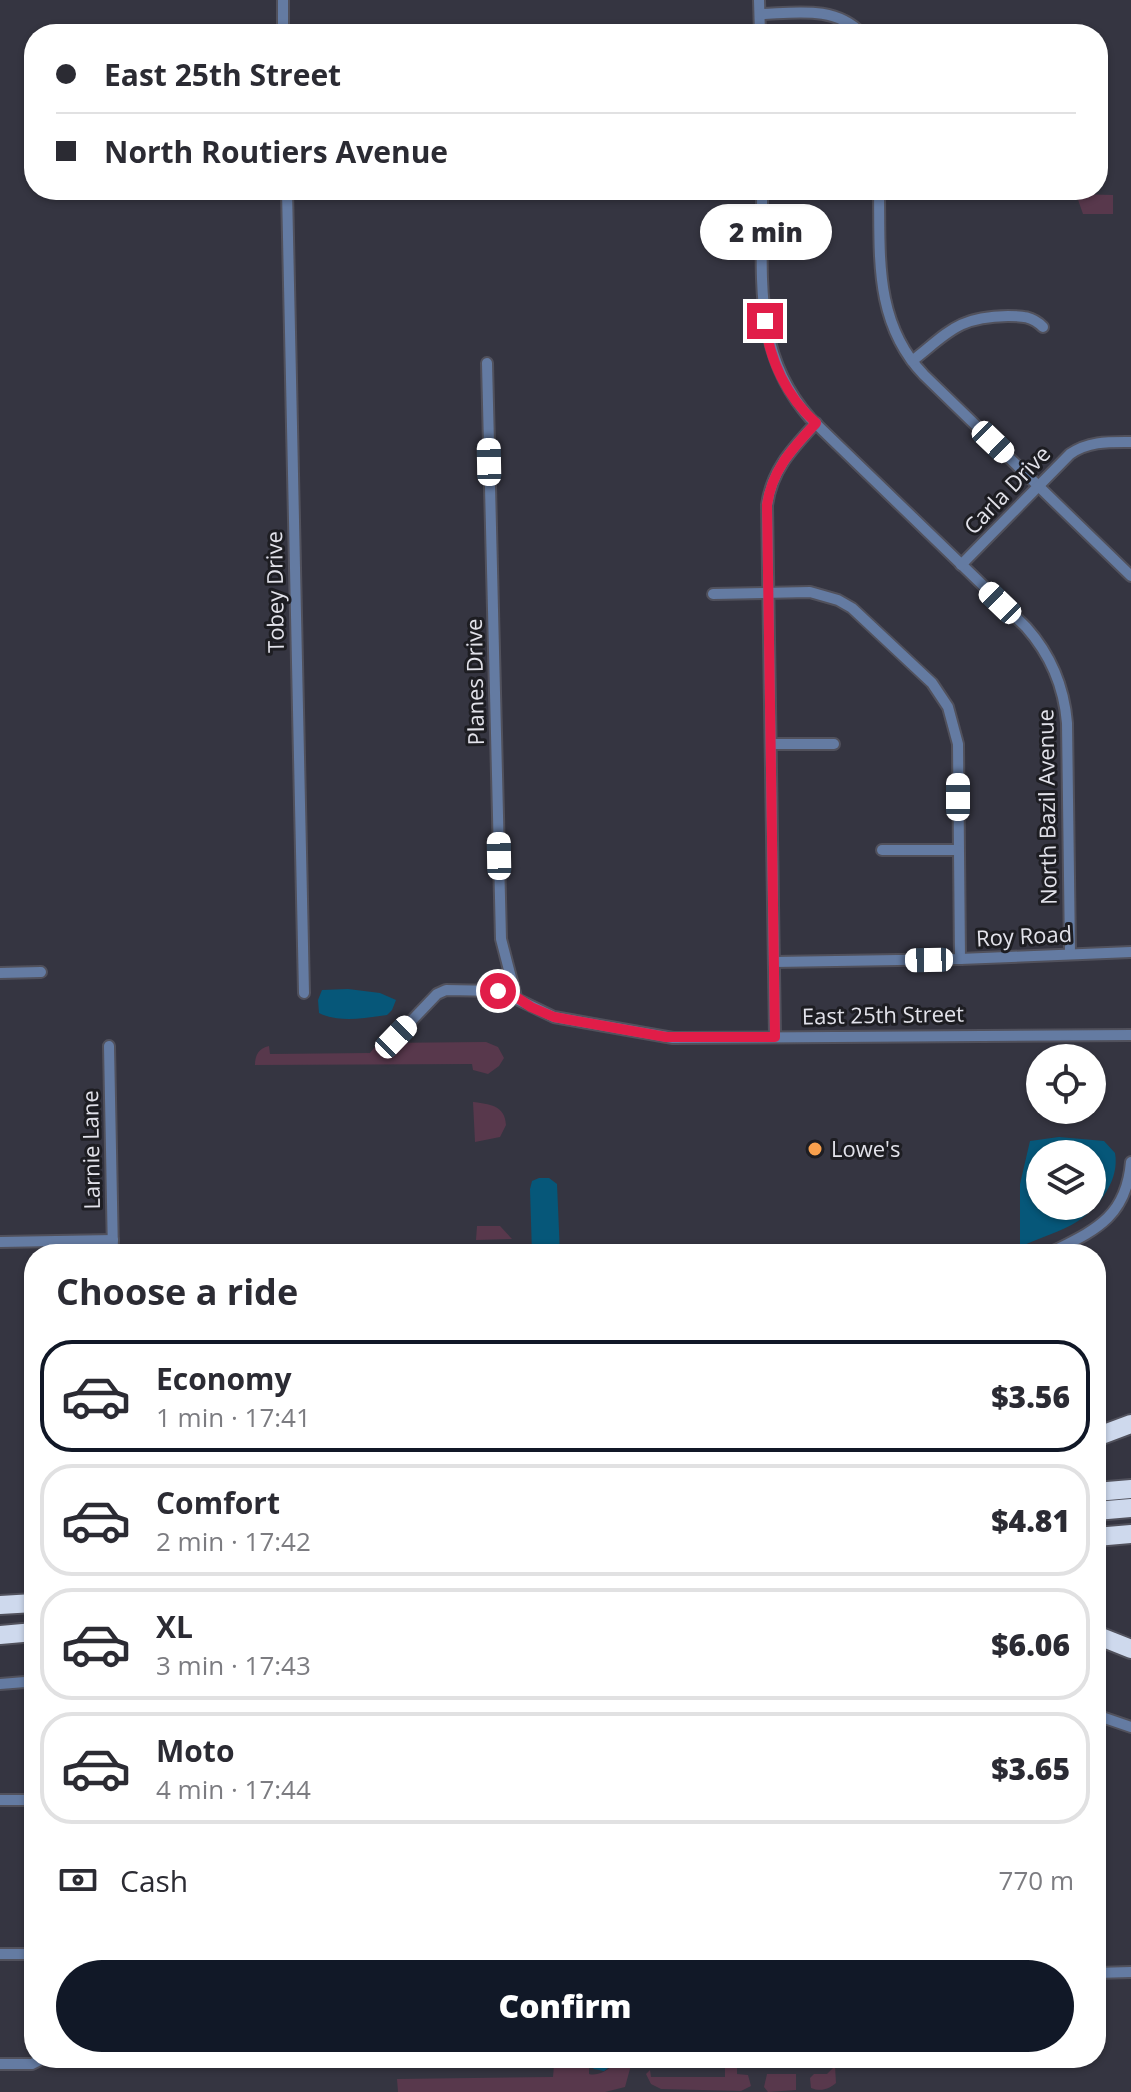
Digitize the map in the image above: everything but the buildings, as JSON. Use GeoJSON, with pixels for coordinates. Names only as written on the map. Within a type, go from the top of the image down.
{"type":"FeatureCollection","features":[{"type":"Feature","properties":{"kind":"highway"},"geometry":{"type":"LineString","coordinates":[[1106,1433],[1131,1424]]}},
{"type":"Feature","properties":{"kind":"highway"},"geometry":{"type":"LineString","coordinates":[[1106,1491],[1131,1489]]}},
{"type":"Feature","properties":{"kind":"highway"},"geometry":{"type":"LineString","coordinates":[[1106,1510],[1131,1508]]}},
{"type":"Feature","properties":{"kind":"highway"},"geometry":{"type":"LineString","coordinates":[[1106,1536],[1131,1534]]}},
{"type":"Feature","properties":{"kind":"highway"},"geometry":{"type":"LineString","coordinates":[[0,1605],[24,1604]]}},
{"type":"Feature","properties":{"kind":"highway"},"geometry":{"type":"LineString","coordinates":[[0,1635],[24,1633]]}},
{"type":"Feature","properties":{"kind":"highway"},"geometry":{"type":"LineString","coordinates":[[1106,1639],[1131,1649]]}},
{"type":"Feature","properties":{"kind":"street"},"geometry":{"type":"LineString","coordinates":[[283,0],[283,24]]}},
{"type":"Feature","properties":{"kind":"street"},"geometry":{"type":"LineString","coordinates":[[759,0],[760,24]]}},
{"type":"Feature","properties":{"kind":"street"},"geometry":{"type":"LineString","coordinates":[[760,14],[816,13],[832,15],[850,24]]}},
{"type":"Feature","properties":{"kind":"street","name":"Tobey Drive"},"geometry":{"type":"LineString","coordinates":[[287,200],[304,993]]}},
{"type":"Feature","properties":{"kind":"street","name":"North Bazil Avenue"},"geometry":{"type":"LineString","coordinates":[[762,200],[764,309],[769,346],[785,384],[816,423],[1039,642],[1053,667],[1062,690],[1067,723],[1070,953]]}},
{"type":"Feature","properties":{"kind":"street"},"geometry":{"type":"LineString","coordinates":[[879,200],[881,291],[893,330],[912,361],[1131,576]]}},
{"type":"Feature","properties":{"kind":"street"},"geometry":{"type":"LineString","coordinates":[[912,361],[956,326],[970,319],[1026,316],[1043,327]]}},
{"type":"Feature","properties":{"kind":"street","name":"Planes Drive"},"geometry":{"type":"LineString","coordinates":[[487,363],[501,939],[516,997]]}},
{"type":"Feature","properties":{"kind":"street"},"geometry":{"type":"LineString","coordinates":[[775,1037],[767,513],[770,489],[784,459],[816,423]]}},
{"type":"Feature","properties":{"kind":"street","name":"Carla Drive"},"geometry":{"type":"LineString","coordinates":[[961,565],[1067,456],[1081,447],[1096,443],[1131,442]]}},
{"type":"Feature","properties":{"kind":"street"},"geometry":{"type":"LineString","coordinates":[[713,594],[810,592],[838,600],[852,608],[937,690],[948,707],[957,740],[960,959]]}},
{"type":"Feature","properties":{"kind":"street"},"geometry":{"type":"LineString","coordinates":[[771,744],[834,744]]}},
{"type":"Feature","properties":{"kind":"street"},"geometry":{"type":"LineString","coordinates":[[882,850],[958,850]]}},
{"type":"Feature","properties":{"kind":"street","name":"Roy Road"},"geometry":{"type":"LineString","coordinates":[[774,962],[1131,952]]}},
{"type":"Feature","properties":{"kind":"street"},"geometry":{"type":"LineString","coordinates":[[0,973],[41,972]]}},
{"type":"Feature","properties":{"kind":"street","name":"East 25th Street"},"geometry":{"type":"LineString","coordinates":[[396,1037],[443,990],[500,991],[554,1017],[666,1037],[1131,1035]]}},
{"type":"Feature","properties":{"kind":"street","name":"Larnie Lane"},"geometry":{"type":"LineString","coordinates":[[109,1046],[113,1244]]}},
{"type":"Feature","properties":{"kind":"street"},"geometry":{"type":"LineString","coordinates":[[1068,1244],[1088,1234],[1110,1217],[1124,1194],[1131,1162]]}},
{"type":"Feature","properties":{"kind":"street"},"geometry":{"type":"LineString","coordinates":[[0,1242],[113,1240]]}},
{"type":"Feature","properties":{"kind":"street"},"geometry":{"type":"LineString","coordinates":[[0,1684],[24,1682]]}},
{"type":"Feature","properties":{"kind":"street"},"geometry":{"type":"LineString","coordinates":[[1106,1718],[1131,1727]]}},
{"type":"Feature","properties":{"kind":"street"},"geometry":{"type":"LineString","coordinates":[[0,1800],[24,1800]]}},
{"type":"Feature","properties":{"kind":"street"},"geometry":{"type":"LineString","coordinates":[[0,1954],[24,1954]]}},
{"type":"Feature","properties":{"kind":"street"},"geometry":{"type":"LineString","coordinates":[[1106,1973],[1131,1972]]}},
{"type":"Feature","properties":{"kind":"street"},"geometry":{"type":"LineString","coordinates":[[0,2064],[24,2064]]}},
{"type":"Feature","properties":{"kind":"shaded area"},"geometry":{"type":"Polygon","coordinates":[[[1108,195],[1113,195],[1113,214],[1083,214],[1078,200],[1108,200],[1108,195]]]}},
{"type":"Feature","properties":{"kind":"shaded area"},"geometry":{"type":"Polygon","coordinates":[[[486,1042],[498,1047],[504,1058],[488,1074],[473,1070],[472,1064],[255,1065],[258,1052],[269,1046],[270,1054],[370,1053],[378,1043],[486,1042]]]}},
{"type":"Feature","properties":{"kind":"shaded area"},"geometry":{"type":"Polygon","coordinates":[[[473,1102],[490,1105],[503,1113],[506,1125],[500,1137],[475,1142],[473,1102]]]}},
{"type":"Feature","properties":{"kind":"shaded area"},"geometry":{"type":"Polygon","coordinates":[[[477,1226],[500,1226],[512,1239],[476,1240],[477,1226]]]}},
{"type":"Feature","properties":{"kind":"shaded area"},"geometry":{"type":"Polygon","coordinates":[[[554,2068],[589,2068],[589,2074],[593,2075],[606,2070],[630,2068],[625,2087],[605,2092],[398,2092],[397,2079],[553,2077],[554,2068]]]}},
{"type":"Feature","properties":{"kind":"shaded area"},"geometry":{"type":"Polygon","coordinates":[[[725,2068],[737,2068],[737,2074],[748,2075],[751,2086],[741,2091],[661,2089],[651,2084],[646,2074],[650,2070],[651,2077],[725,2077],[725,2068]]]}},
{"type":"Feature","properties":{"kind":"shaded area"},"geometry":{"type":"Polygon","coordinates":[[[835,2068],[836,2083],[825,2089],[811,2088],[810,2078],[814,2074],[827,2074],[835,2068]]]}},
{"type":"Feature","properties":{"kind":"shaded area"},"geometry":{"type":"Polygon","coordinates":[[[767,2074],[796,2074],[796,2090],[768,2092],[764,2087],[767,2074]]]}},
{"type":"Feature","properties":{"kind":"water"},"geometry":{"type":"Polygon","coordinates":[[[322,990],[380,993],[396,1000],[387,1015],[343,1019],[319,1013],[318,1000],[322,990]]]}},
{"type":"Feature","properties":{"kind":"water"},"geometry":{"type":"Polygon","coordinates":[[[1059,1137],[1093,1140],[1037,1140],[1059,1137]]]}},
{"type":"Feature","properties":{"kind":"water"},"geometry":{"type":"Polygon","coordinates":[[[1106,1143],[1115,1153],[1111,1183],[1106,1192],[1106,1143]]]}},
{"type":"Feature","properties":{"kind":"water"},"geometry":{"type":"Polygon","coordinates":[[[1026,1158],[1026,1220],[1079,1220],[1027,1244],[1020,1244],[1020,1184],[1026,1158]]]}},
{"type":"Feature","properties":{"kind":"water"},"geometry":{"type":"Polygon","coordinates":[[[549,1178],[557,1184],[560,1244],[532,1244],[532,1181],[549,1178]]]}},
{"type":"Feature","properties":{"kind":"place","name":"Lowe's"},"geometry":{"type":"Point","coordinates":[815,1149]}},
{"type":"Feature","properties":{"kind":"route"},"geometry":{"type":"LineString","coordinates":[[498,991],[554,1017],[666,1037],[775,1037],[767,505],[779,466],[816,423],[799,405],[781,377],[769,346],[765,321]]}}]}
